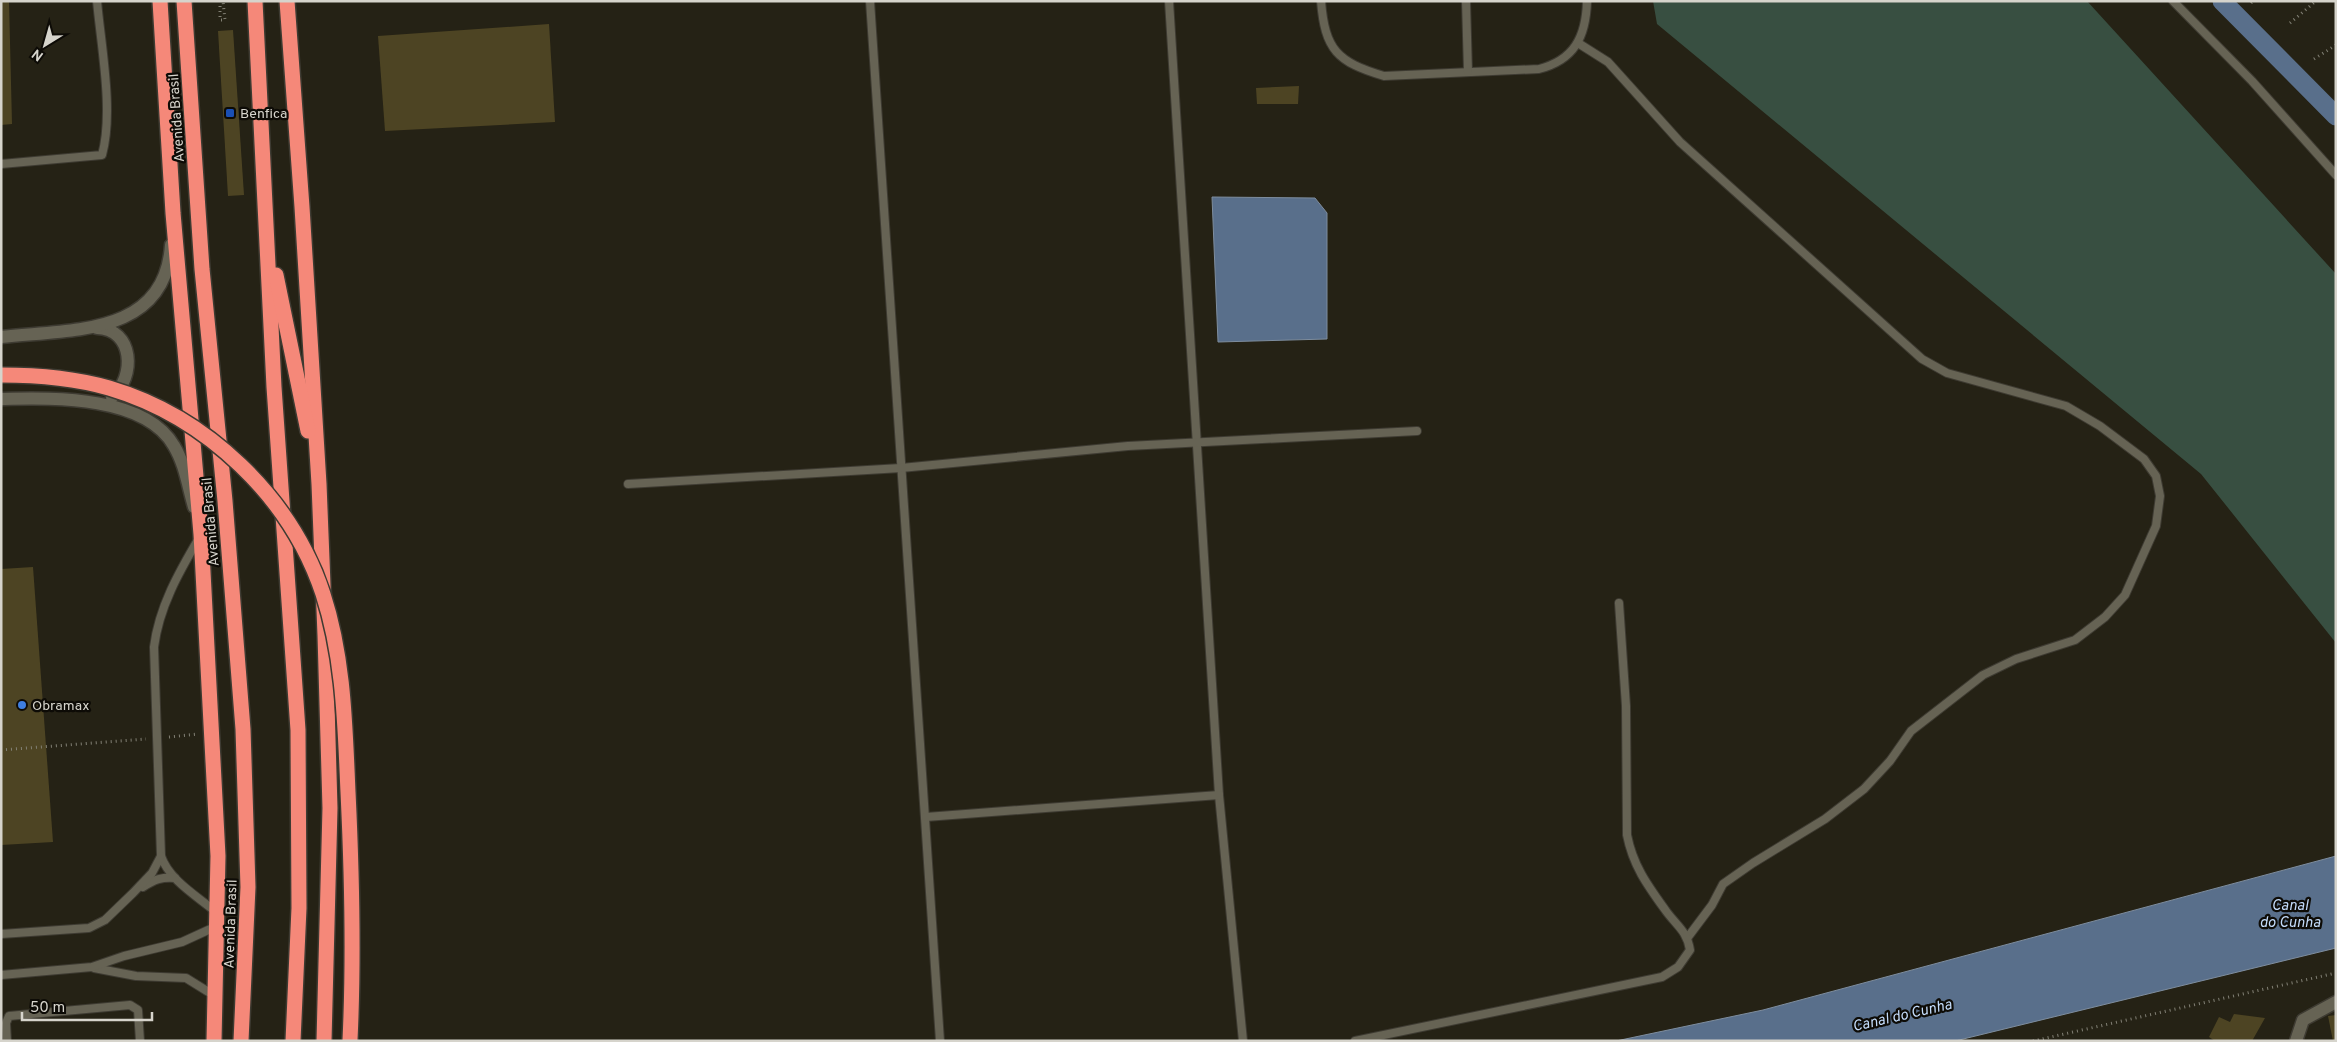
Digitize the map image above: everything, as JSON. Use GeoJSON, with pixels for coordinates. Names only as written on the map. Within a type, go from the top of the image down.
{"type":"FeatureCollection","features":[{"type":"Feature","properties":{"kind":"highway","name":"Avenida Brasil"},"geometry":{"type":"LineString","coordinates":[[160,1],[173,213],[201,534],[218,856],[215,996],[212,1037]]}},
{"type":"Feature","properties":{"kind":"highway","name":"Avenida Brasil"},"geometry":{"type":"LineString","coordinates":[[184,1],[202,269],[225,501],[243,729],[248,887],[241,1041]]}},
{"type":"Feature","properties":{"kind":"highway"},"geometry":{"type":"LineString","coordinates":[[255,1],[275,396],[298,730],[299,908],[293,1041]]}},
{"type":"Feature","properties":{"kind":"highway"},"geometry":{"type":"LineString","coordinates":[[287,1],[319,484],[330,808],[324,1041]]}},
{"type":"Feature","properties":{"kind":"highway"},"geometry":{"type":"LineString","coordinates":[[266,226],[319,484]]}},
{"type":"Feature","properties":{"kind":"highway"},"geometry":{"type":"LineString","coordinates":[[1,375],[53,377],[111,389],[157,408],[190,425],[217,444],[258,483],[280,511],[310,562],[329,612],[336,642],[342,690],[353,918],[350,1040]]}},
{"type":"Feature","properties":{"kind":"street"},"geometry":{"type":"LineString","coordinates":[[1,337],[82,328],[113,322],[129,316],[143,307],[155,295],[164,280],[170,259],[173,213]]}},
{"type":"Feature","properties":{"kind":"street"},"geometry":{"type":"LineString","coordinates":[[82,328],[105,328],[116,333],[122,341],[128,359],[126,378],[121,387],[107,400],[97,403]]}},
{"type":"Feature","properties":{"kind":"street"},"geometry":{"type":"LineString","coordinates":[[5,399],[65,400],[97,403],[146,418],[161,429],[174,446],[184,471],[201,534]]}},
{"type":"Feature","properties":{"kind":"street"},"geometry":{"type":"LineString","coordinates":[[2296,1041],[2303,1020],[2336,1002]]}},
{"type":"Feature","properties":{"kind":"lane"},"geometry":{"type":"LineString","coordinates":[[1,164],[102,155],[106,139],[107,107],[97,1]]}},
{"type":"Feature","properties":{"kind":"lane"},"geometry":{"type":"LineString","coordinates":[[870,1],[940,1041]]}},
{"type":"Feature","properties":{"kind":"lane"},"geometry":{"type":"LineString","coordinates":[[1169,1],[1219,795],[1243,1041]]}},
{"type":"Feature","properties":{"kind":"lane"},"geometry":{"type":"LineString","coordinates":[[1321,1],[1323,28],[1331,46],[1361,69],[1384,76],[1539,69],[1556,64],[1566,58],[1578,43],[1587,14],[1587,1]]}},
{"type":"Feature","properties":{"kind":"lane"},"geometry":{"type":"LineString","coordinates":[[1466,1],[1468,72]]}},
{"type":"Feature","properties":{"kind":"lane"},"geometry":{"type":"LineString","coordinates":[[2173,1],[2252,81],[2336,175]]}},
{"type":"Feature","properties":{"kind":"lane"},"geometry":{"type":"LineString","coordinates":[[1578,43],[1608,62],[1680,142],[1922,359],[1947,373],[2066,406],[2100,426],[2144,459],[2156,476],[2160,496],[2156,526],[2125,595],[2105,617],[2075,640],[2016,659],[1983,675],[1911,731],[1890,760],[1864,790],[1825,819],[1753,863],[1723,884],[1708,910],[1688,936]]}},
{"type":"Feature","properties":{"kind":"lane"},"geometry":{"type":"LineString","coordinates":[[628,484],[902,468],[1128,446],[1417,431]]}},
{"type":"Feature","properties":{"kind":"lane"},"geometry":{"type":"LineString","coordinates":[[92,968],[124,956],[182,942],[217,920],[165,866],[162,856],[157,738],[154,647],[157,625],[181,568],[201,534]]}},
{"type":"Feature","properties":{"kind":"lane"},"geometry":{"type":"LineString","coordinates":[[1355,1041],[1662,977],[1678,967],[1686,958],[1690,950],[1688,936],[1640,873],[1631,854],[1627,835],[1626,706],[1619,603]]}},
{"type":"Feature","properties":{"kind":"lane"},"geometry":{"type":"LineString","coordinates":[[926,817],[1219,795]]}},
{"type":"Feature","properties":{"kind":"lane"},"geometry":{"type":"LineString","coordinates":[[1,934],[90,928],[106,920],[133,893],[152,873],[162,856]]}},
{"type":"Feature","properties":{"kind":"lane"},"geometry":{"type":"LineString","coordinates":[[133,893],[155,879],[164,877],[175,878]]}},
{"type":"Feature","properties":{"kind":"lane"},"geometry":{"type":"LineString","coordinates":[[1,976],[92,968],[136,976],[186,978],[215,996]]}},
{"type":"Feature","properties":{"kind":"lane"},"geometry":{"type":"LineString","coordinates":[[6,1041],[6,1023],[9,1016],[130,1005],[138,1010],[140,1041]]}},
{"type":"Feature","properties":{"kind":"path"},"geometry":{"type":"LineString","coordinates":[[222,1],[224,20],[220,20],[222,1]]}},
{"type":"Feature","properties":{"kind":"path"},"geometry":{"type":"LineString","coordinates":[[222,1],[226,24]]}},
{"type":"Feature","properties":{"kind":"path"},"geometry":{"type":"LineString","coordinates":[[2290,23],[2316,1]]}},
{"type":"Feature","properties":{"kind":"path"},"geometry":{"type":"LineString","coordinates":[[2314,59],[2336,45]]}},
{"type":"Feature","properties":{"kind":"path"},"geometry":{"type":"LineString","coordinates":[[1,750],[211,733]]}},
{"type":"Feature","properties":{"kind":"path"},"geometry":{"type":"LineString","coordinates":[[2033,1041],[2336,973]]}},
{"type":"Feature","properties":{"kind":"green space"},"geometry":{"type":"Polygon","coordinates":[[[1653,1],[2087,1],[2336,274],[2336,643],[2201,474],[1657,24],[1653,1]]]}},
{"type":"Feature","properties":{"kind":"water"},"geometry":{"type":"Polygon","coordinates":[[[1212,197],[1315,198],[1327,213],[1327,339],[1218,342],[1212,197]]]}},
{"type":"Feature","properties":{"kind":"water","name":"Canal do Cunha"},"geometry":{"type":"Polygon","coordinates":[[[2336,856],[2336,948],[1955,1041],[1616,1041],[1763,1010],[2336,856]]]}},
{"type":"Feature","properties":{"kind":"building"},"geometry":{"type":"Polygon","coordinates":[[[1,1],[9,1],[12,124],[1,125],[1,1]]]}},
{"type":"Feature","properties":{"kind":"building"},"geometry":{"type":"Polygon","coordinates":[[[549,24],[555,122],[385,131],[378,36],[549,24]]]}},
{"type":"Feature","properties":{"kind":"building","name":"Benfica"},"geometry":{"type":"Polygon","coordinates":[[[233,30],[244,195],[228,196],[218,31],[233,30]]]}},
{"type":"Feature","properties":{"kind":"building"},"geometry":{"type":"Polygon","coordinates":[[[1299,86],[1298,104],[1257,104],[1256,88],[1299,86]]]}},
{"type":"Feature","properties":{"kind":"building","name":"Obramax"},"geometry":{"type":"Polygon","coordinates":[[[33,567],[53,842],[1,845],[1,569],[33,567]]]}},
{"type":"Feature","properties":{"kind":"building"},"geometry":{"type":"Polygon","coordinates":[[[2234,1014],[2265,1018],[2252,1041],[2215,1041],[2209,1037],[2219,1017],[2230,1022],[2234,1014]]]}},
{"type":"Feature","properties":{"kind":"building"},"geometry":{"type":"Polygon","coordinates":[[[2336,1015],[2336,1041],[2333,1041],[2328,1016],[2336,1015]]]}},
{"type":"Feature","properties":{"kind":"waterway"},"geometry":{"type":"LineString","coordinates":[[2222,1],[2336,116]]}},
{"type":"Feature","properties":{"kind":"place","name":"Benfica"},"geometry":{"type":"Point","coordinates":[230,113]}},
{"type":"Feature","properties":{"kind":"place","name":"Obramax"},"geometry":{"type":"Point","coordinates":[22,705]}}]}
